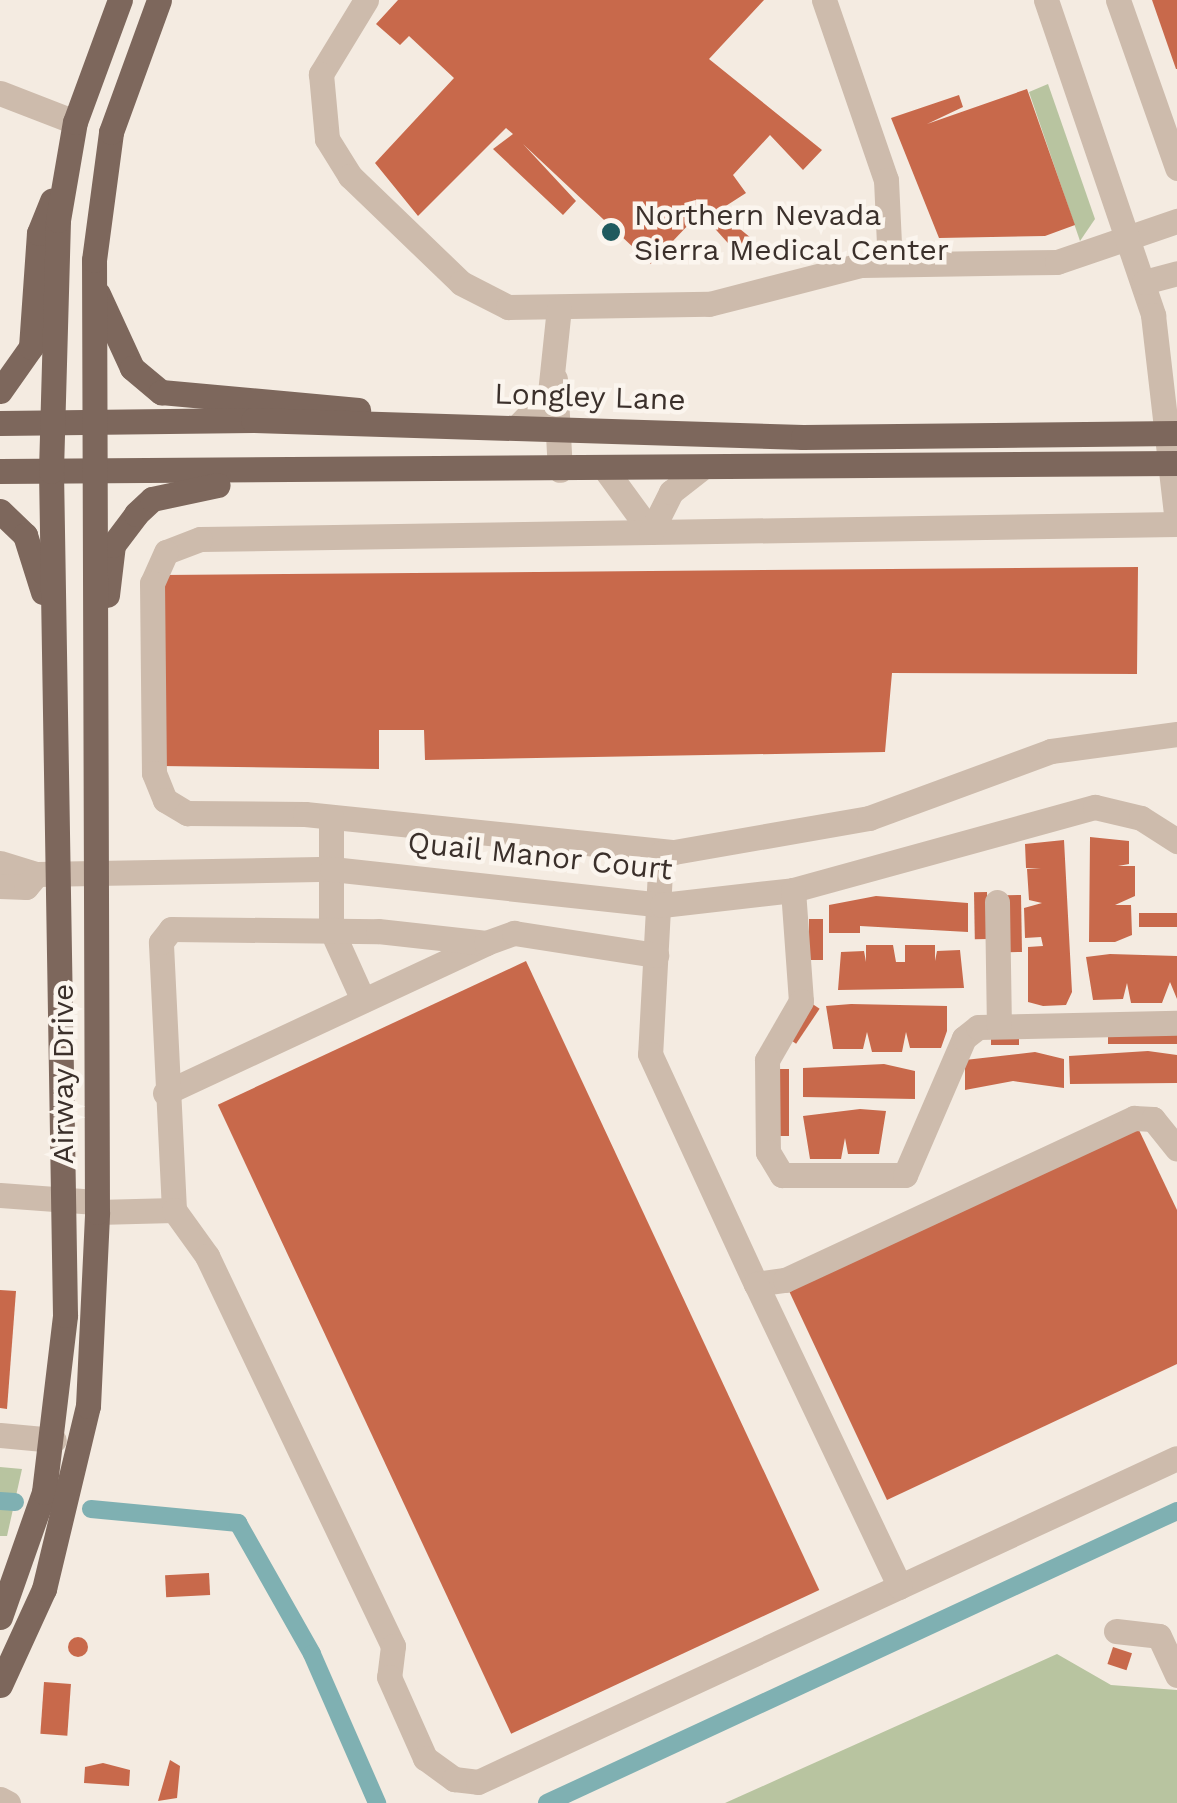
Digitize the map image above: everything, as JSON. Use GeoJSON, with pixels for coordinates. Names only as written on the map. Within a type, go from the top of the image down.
{"type":"FeatureCollection","features":[{"type":"Feature","properties":{"kind":"main road"},"geometry":{"type":"LineString","coordinates":[[0,390],[31,347],[39,232],[120,0]]}},
{"type":"Feature","properties":{"kind":"main road","name":"Airway Drive"},"geometry":{"type":"LineString","coordinates":[[0,1684],[44,1589],[79,1458],[96,1207],[88,447],[94,260],[111,132],[159,0]]}},
{"type":"Feature","properties":{"kind":"main road","name":"Airway Drive"},"geometry":{"type":"LineString","coordinates":[[0,1618],[12,1593],[54,1440],[66,1314],[47,874],[54,665],[51,447],[66,163]]}},
{"type":"Feature","properties":{"kind":"main road"},"geometry":{"type":"LineString","coordinates":[[94,260],[113,336],[161,392],[295,400],[402,422]]}},
{"type":"Feature","properties":{"kind":"main road","name":"Longley Lane"},"geometry":{"type":"LineString","coordinates":[[0,471],[51,447],[402,422],[821,438],[1172,433]]}},
{"type":"Feature","properties":{"kind":"main road","name":"Longley Lane"},"geometry":{"type":"LineString","coordinates":[[0,423],[51,447],[88,447],[297,472],[1174,463]]}},
{"type":"Feature","properties":{"kind":"main road"},"geometry":{"type":"LineString","coordinates":[[93,788],[108,732],[108,566],[123,527],[174,492],[297,472]]}},
{"type":"Feature","properties":{"kind":"main road"},"geometry":{"type":"LineString","coordinates":[[0,511],[33,552],[54,665]]}},
{"type":"Feature","properties":{"kind":"main road"},"geometry":{"type":"LineString","coordinates":[[0,1649],[12,1593]]}},
{"type":"Feature","properties":{"kind":"street"},"geometry":{"type":"LineString","coordinates":[[366,0],[321,74],[320,112],[334,154],[469,289],[508,307],[709,304],[890,264],[1057,262],[1177,221]]}},
{"type":"Feature","properties":{"kind":"street"},"geometry":{"type":"LineString","coordinates":[[824,0],[883,168],[890,264]]}},
{"type":"Feature","properties":{"kind":"street"},"geometry":{"type":"LineString","coordinates":[[1046,0],[1144,282],[1172,433],[1177,524],[200,539],[166,552],[152,583],[160,792],[195,814],[331,818],[661,853],[832,828],[1051,751],[1177,734]]}},
{"type":"Feature","properties":{"kind":"street"},"geometry":{"type":"LineString","coordinates":[[1118,0],[1177,168]]}},
{"type":"Feature","properties":{"kind":"street"},"geometry":{"type":"LineString","coordinates":[[0,93],[75,122]]}},
{"type":"Feature","properties":{"kind":"street"},"geometry":{"type":"LineString","coordinates":[[1144,282],[1177,273]]}},
{"type":"Feature","properties":{"kind":"street"},"geometry":{"type":"LineString","coordinates":[[518,426],[545,404],[553,374],[559,308]]}},
{"type":"Feature","properties":{"kind":"street"},"geometry":{"type":"LineString","coordinates":[[553,374],[561,428],[560,470]]}},
{"type":"Feature","properties":{"kind":"street"},"geometry":{"type":"LineString","coordinates":[[651,532],[671,492],[702,468]]}},
{"type":"Feature","properties":{"kind":"street"},"geometry":{"type":"LineString","coordinates":[[606,469],[651,532]]}},
{"type":"Feature","properties":{"kind":"street","name":"Quail Manor Court"},"geometry":{"type":"LineString","coordinates":[[47,874],[332,869],[662,905],[793,890],[1095,806],[1171,831]]}},
{"type":"Feature","properties":{"kind":"street"},"geometry":{"type":"LineString","coordinates":[[331,818],[331,930],[363,1000]]}},
{"type":"Feature","properties":{"kind":"street"},"geometry":{"type":"LineString","coordinates":[[661,853],[662,905],[650,1054],[900,1587]]}},
{"type":"Feature","properties":{"kind":"street"},"geometry":{"type":"LineString","coordinates":[[0,864],[47,874]]}},
{"type":"Feature","properties":{"kind":"street"},"geometry":{"type":"LineString","coordinates":[[0,886],[26,887],[47,874]]}},
{"type":"Feature","properties":{"kind":"street"},"geometry":{"type":"LineString","coordinates":[[793,890],[801,1002],[767,1060],[768,1152],[782,1175],[905,1175],[964,1038],[999,1026],[1177,1023]]}},
{"type":"Feature","properties":{"kind":"street"},"geometry":{"type":"LineString","coordinates":[[997,902],[999,1026]]}},
{"type":"Feature","properties":{"kind":"street"},"geometry":{"type":"LineString","coordinates":[[486,943],[331,930],[171,928],[161,942],[165,1093],[174,1210],[207,1256],[393,1646],[388,1677],[424,1758],[454,1779],[478,1782],[1177,1458]]}},
{"type":"Feature","properties":{"kind":"street"},"geometry":{"type":"LineString","coordinates":[[165,1093],[514,932],[656,955]]}},
{"type":"Feature","properties":{"kind":"street"},"geometry":{"type":"LineString","coordinates":[[756,1284],[785,1280],[1134,1118],[1154,1119],[1177,1149]]}},
{"type":"Feature","properties":{"kind":"street"},"geometry":{"type":"LineString","coordinates":[[0,1194],[96,1207],[174,1210]]}},
{"type":"Feature","properties":{"kind":"street"},"geometry":{"type":"LineString","coordinates":[[0,1436],[54,1440]]}},
{"type":"Feature","properties":{"kind":"street"},"geometry":{"type":"LineString","coordinates":[[1116,1631],[1159,1636],[1177,1675]]}},
{"type":"Feature","properties":{"kind":"street"},"geometry":{"type":"LineString","coordinates":[[0,1799],[8,1803]]}},
{"type":"Feature","properties":{"kind":"green space"},"geometry":{"type":"Polygon","coordinates":[[[1048,84],[1095,219],[1080,241],[1029,92],[1048,84]]]}},
{"type":"Feature","properties":{"kind":"green space"},"geometry":{"type":"Polygon","coordinates":[[[0,1467],[22,1469],[7,1536],[0,1536],[0,1467]]]}},
{"type":"Feature","properties":{"kind":"green space"},"geometry":{"type":"Polygon","coordinates":[[[1057,1654],[1111,1685],[1177,1690],[1177,1803],[725,1803],[1057,1654]]]}},
{"type":"Feature","properties":{"kind":"building"},"geometry":{"type":"Polygon","coordinates":[[[398,0],[764,0],[709,59],[822,150],[803,170],[770,135],[733,175],[746,193],[718,211],[751,238],[737,253],[708,221],[700,229],[692,221],[651,264],[523,144],[576,201],[563,215],[493,149],[513,134],[506,128],[418,216],[375,163],[454,78],[409,36],[400,45],[376,24],[398,0]]]}},
{"type":"Feature","properties":{"kind":"building"},"geometry":{"type":"Polygon","coordinates":[[[1152,0],[1177,0],[1177,69],[1176,69],[1152,0]]]}},
{"type":"Feature","properties":{"kind":"building"},"geometry":{"type":"Polygon","coordinates":[[[1027,89],[1075,225],[1045,236],[939,238],[891,118],[959,95],[963,107],[927,124],[1027,89]]]}},
{"type":"Feature","properties":{"kind":"building"},"geometry":{"type":"Polygon","coordinates":[[[1138,567],[1137,674],[892,673],[885,752],[425,760],[424,730],[379,730],[379,769],[161,766],[164,575],[1138,567]]]}},
{"type":"Feature","properties":{"kind":"building"},"geometry":{"type":"Polygon","coordinates":[[[1090,837],[1129,841],[1129,864],[1118,866],[1135,866],[1135,896],[1115,905],[1131,905],[1132,935],[1115,942],[1089,942],[1090,837]]]}},
{"type":"Feature","properties":{"kind":"building"},"geometry":{"type":"Polygon","coordinates":[[[1064,840],[1072,992],[1066,1005],[1043,1006],[1028,1002],[1028,947],[1043,946],[1041,937],[1025,938],[1024,908],[1042,903],[1029,900],[1027,869],[1041,869],[1026,868],[1025,844],[1064,840]]]}},
{"type":"Feature","properties":{"kind":"building"},"geometry":{"type":"Polygon","coordinates":[[[974,892],[987,892],[988,939],[975,939],[974,892]]]}},
{"type":"Feature","properties":{"kind":"building"},"geometry":{"type":"Polygon","coordinates":[[[1007,895],[1021,895],[1022,952],[1008,952],[1007,895]]]}},
{"type":"Feature","properties":{"kind":"building"},"geometry":{"type":"Polygon","coordinates":[[[876,896],[968,903],[968,932],[860,926],[860,933],[829,933],[829,905],[876,896]]]}},
{"type":"Feature","properties":{"kind":"building"},"geometry":{"type":"Polygon","coordinates":[[[1139,913],[1177,913],[1177,927],[1139,927],[1139,913]]]}},
{"type":"Feature","properties":{"kind":"building"},"geometry":{"type":"Polygon","coordinates":[[[809,919],[823,919],[823,960],[809,960],[809,919]]]}},
{"type":"Feature","properties":{"kind":"building"},"geometry":{"type":"Polygon","coordinates":[[[866,945],[893,945],[896,962],[905,962],[905,945],[935,945],[935,961],[937,951],[960,950],[964,988],[838,990],[841,952],[864,951],[866,962],[866,945]]]}},
{"type":"Feature","properties":{"kind":"building"},"geometry":{"type":"Polygon","coordinates":[[[1177,956],[1177,999],[1170,982],[1162,1003],[1131,1003],[1127,983],[1123,999],[1093,1000],[1086,957],[1177,956]]]}},
{"type":"Feature","properties":{"kind":"building"},"geometry":{"type":"Polygon","coordinates":[[[526,961],[819,1590],[511,1734],[218,1105],[526,961]]]}},
{"type":"Feature","properties":{"kind":"building"},"geometry":{"type":"Polygon","coordinates":[[[808,1001],[820,1009],[796,1044],[785,1036],[808,1001]]]}},
{"type":"Feature","properties":{"kind":"building"},"geometry":{"type":"Polygon","coordinates":[[[826,1006],[947,1006],[947,1031],[941,1048],[910,1048],[906,1032],[902,1052],[872,1052],[867,1032],[863,1049],[833,1049],[826,1006]]]}},
{"type":"Feature","properties":{"kind":"building"},"geometry":{"type":"Polygon","coordinates":[[[1108,1030],[1177,1030],[1177,1044],[1108,1044],[1108,1030]]]}},
{"type":"Feature","properties":{"kind":"building"},"geometry":{"type":"Polygon","coordinates":[[[991,1031],[1019,1031],[1019,1045],[991,1045],[991,1031]]]}},
{"type":"Feature","properties":{"kind":"building"},"geometry":{"type":"Polygon","coordinates":[[[1148,1051],[1177,1055],[1177,1083],[1070,1084],[1069,1056],[1148,1051]]]}},
{"type":"Feature","properties":{"kind":"building"},"geometry":{"type":"Polygon","coordinates":[[[1035,1052],[1064,1059],[1064,1088],[1013,1081],[965,1090],[965,1060],[1035,1052]]]}},
{"type":"Feature","properties":{"kind":"building"},"geometry":{"type":"Polygon","coordinates":[[[884,1064],[915,1071],[915,1099],[803,1097],[803,1068],[884,1064]]]}},
{"type":"Feature","properties":{"kind":"building"},"geometry":{"type":"Polygon","coordinates":[[[775,1069],[789,1069],[789,1136],[775,1136],[775,1069]]]}},
{"type":"Feature","properties":{"kind":"building"},"geometry":{"type":"Polygon","coordinates":[[[860,1109],[886,1111],[879,1154],[848,1154],[845,1138],[841,1159],[810,1159],[803,1116],[860,1109]]]}},
{"type":"Feature","properties":{"kind":"building"},"geometry":{"type":"Polygon","coordinates":[[[1138,1128],[1177,1210],[1177,1364],[887,1500],[789,1291],[1138,1128]]]}},
{"type":"Feature","properties":{"kind":"building"},"geometry":{"type":"Polygon","coordinates":[[[0,1290],[16,1291],[7,1409],[0,1408],[0,1290]]]}},
{"type":"Feature","properties":{"kind":"building"},"geometry":{"type":"Polygon","coordinates":[[[209,1573],[210,1595],[166,1597],[165,1575],[209,1573]]]}},
{"type":"Feature","properties":{"kind":"building"},"geometry":{"type":"Polygon","coordinates":[[[78,1637],[88,1647],[78,1657],[68,1647],[78,1637]]]}},
{"type":"Feature","properties":{"kind":"building"},"geometry":{"type":"Polygon","coordinates":[[[1113,1647],[1132,1653],[1126,1670],[1107,1664],[1113,1647]]]}},
{"type":"Feature","properties":{"kind":"building"},"geometry":{"type":"Polygon","coordinates":[[[44,1682],[71,1684],[67,1736],[40,1734],[44,1682]]]}},
{"type":"Feature","properties":{"kind":"building"},"geometry":{"type":"Polygon","coordinates":[[[170,1760],[180,1766],[177,1798],[158,1801],[170,1760]]]}},
{"type":"Feature","properties":{"kind":"building"},"geometry":{"type":"Polygon","coordinates":[[[103,1763],[130,1770],[129,1786],[84,1783],[85,1767],[103,1763]]]}},
{"type":"Feature","properties":{"kind":"waterway"},"geometry":{"type":"LineString","coordinates":[[0,1501],[15,1502]]}},
{"type":"Feature","properties":{"kind":"waterway"},"geometry":{"type":"LineString","coordinates":[[91,1509],[238,1523],[312,1654],[377,1803]]}},
{"type":"Feature","properties":{"kind":"waterway"},"geometry":{"type":"LineString","coordinates":[[547,1803],[1177,1511]]}},
{"type":"Feature","properties":{"kind":"place","name":"Northern Nevada Sierra Medical Center"},"geometry":{"type":"Point","coordinates":[611,232]}}]}
